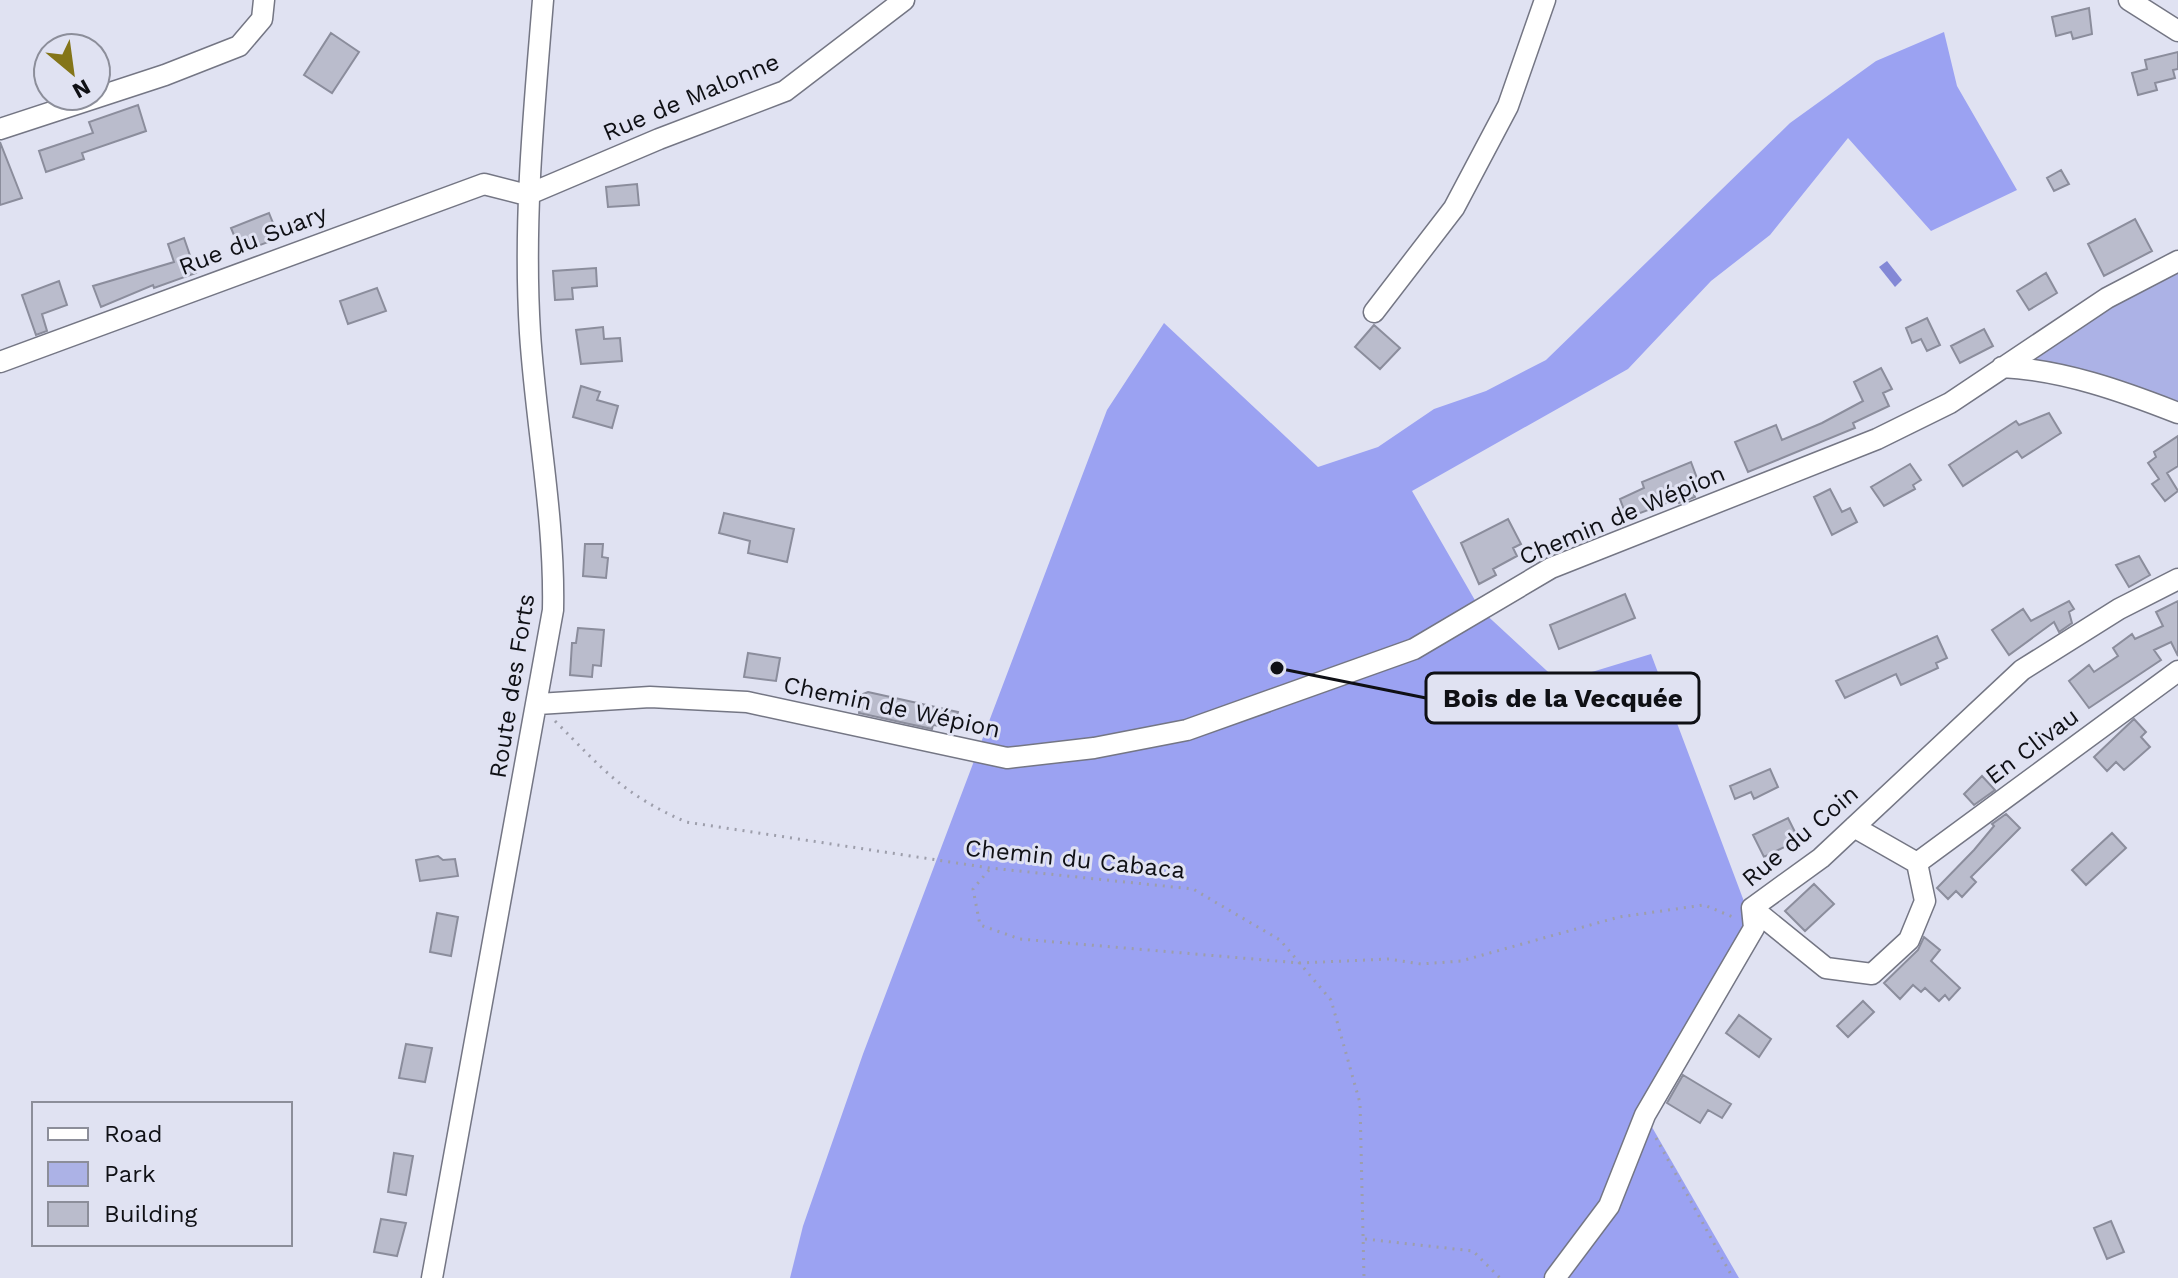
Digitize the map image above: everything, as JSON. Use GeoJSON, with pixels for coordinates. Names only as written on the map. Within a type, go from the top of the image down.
{"type":"FeatureCollection","features":[{"type":"Feature","properties":{"kind":"street"},"geometry":{"type":"LineString","coordinates":[[0,129],[165,75],[239,46],[262,19],[264,0]]}},
{"type":"Feature","properties":{"kind":"street","name":"Route des Forts"},"geometry":{"type":"LineString","coordinates":[[432,1278],[553,610],[554,547],[530,330],[527,195],[543,0]]}},
{"type":"Feature","properties":{"kind":"street","name":"Rue de Malonne"},"geometry":{"type":"LineString","coordinates":[[527,195],[659,139],[785,91],[904,0]]}},
{"type":"Feature","properties":{"kind":"street"},"geometry":{"type":"LineString","coordinates":[[1374,312],[1454,208],[1508,106],[1545,0]]}},
{"type":"Feature","properties":{"kind":"street"},"geometry":{"type":"LineString","coordinates":[[2129,0],[2178,31]]}},
{"type":"Feature","properties":{"kind":"street","name":"Rue du Suary"},"geometry":{"type":"LineString","coordinates":[[0,362],[484,184],[527,195]]}},
{"type":"Feature","properties":{"kind":"street","name":"Chemin de Wépion"},"geometry":{"type":"LineString","coordinates":[[538,704],[650,697],[747,702],[1007,758],[1094,748],[1187,730],[1414,649],[1551,568],[1877,439],[1950,403],[2107,298],[2178,261]]}},
{"type":"Feature","properties":{"kind":"street"},"geometry":{"type":"LineString","coordinates":[[2002,367],[2028,369],[2078,380],[2178,413]]}},
{"type":"Feature","properties":{"kind":"street","name":"Rue du Coin"},"geometry":{"type":"LineString","coordinates":[[1555,1278],[1609,1206],[1645,1115],[1753,918],[2022,670],[2119,609],[2178,579]]}},
{"type":"Feature","properties":{"kind":"street","name":"En Clivau"},"geometry":{"type":"LineString","coordinates":[[1917,863],[2178,671]]}},
{"type":"Feature","properties":{"kind":"street"},"geometry":{"type":"LineString","coordinates":[[1753,918],[1826,968],[1872,974],[1909,940],[1925,901],[1917,863],[1854,827]]}},
{"type":"Feature","properties":{"kind":"path","name":"Chemin du Cabaca"},"geometry":{"type":"LineString","coordinates":[[538,704],[615,783],[643,803],[686,822],[990,868],[1193,889],[1280,940],[1331,1000],[1360,1103],[1364,1278]]}},
{"type":"Feature","properties":{"kind":"path"},"geometry":{"type":"LineString","coordinates":[[990,868],[973,889],[980,925],[1020,939],[1300,963],[1389,959],[1421,964],[1461,961],[1619,917],[1704,905],[1753,918]]}},
{"type":"Feature","properties":{"kind":"path"},"geometry":{"type":"LineString","coordinates":[[1645,1115],[1672,1173],[1733,1278]]}},
{"type":"Feature","properties":{"kind":"path"},"geometry":{"type":"LineString","coordinates":[[1365,1239],[1473,1251],[1500,1278]]}},
{"type":"Feature","properties":{"kind":"green space"},"geometry":{"type":"Polygon","coordinates":[[[2178,261],[2178,414],[2002,367],[2178,261]]]}},
{"type":"Feature","properties":{"kind":"shaded area"},"geometry":{"type":"Polygon","coordinates":[[[1944,32],[1957,86],[2017,190],[1931,231],[1848,138],[1770,235],[1711,281],[1628,369],[1412,491],[1480,609],[1559,682],[1651,654],[1754,928],[1645,1115],[1739,1278],[790,1278],[803,1226],[863,1054],[1107,410],[1164,323],[1318,467],[1378,447],[1434,409],[1486,391],[1546,360],[1790,123],[1876,61],[1944,32]]]}},
{"type":"Feature","properties":{"kind":"shaded area"},"geometry":{"type":"Polygon","coordinates":[[[1887,261],[1902,280],[1895,287],[1879,267],[1887,261]]]}},
{"type":"Feature","properties":{"kind":"building"},"geometry":{"type":"Polygon","coordinates":[[[2089,8],[2092,34],[2073,39],[2071,32],[2056,36],[2052,17],[2089,8]]]}},
{"type":"Feature","properties":{"kind":"building"},"geometry":{"type":"Polygon","coordinates":[[[331,33],[359,52],[332,93],[304,75],[331,33]]]}},
{"type":"Feature","properties":{"kind":"building"},"geometry":{"type":"Polygon","coordinates":[[[2178,52],[2178,69],[2173,70],[2175,78],[2155,83],[2157,90],[2138,95],[2132,73],[2147,69],[2145,60],[2178,52]]]}},
{"type":"Feature","properties":{"kind":"building"},"geometry":{"type":"Polygon","coordinates":[[[138,105],[146,131],[82,153],[84,159],[46,172],[39,151],[93,133],[89,122],[138,105]]]}},
{"type":"Feature","properties":{"kind":"building"},"geometry":{"type":"Polygon","coordinates":[[[0,142],[22,198],[0,205],[0,142]]]}},
{"type":"Feature","properties":{"kind":"building"},"geometry":{"type":"Polygon","coordinates":[[[2061,170],[2069,184],[2054,191],[2047,178],[2061,170]]]}},
{"type":"Feature","properties":{"kind":"building"},"geometry":{"type":"Polygon","coordinates":[[[637,184],[639,205],[608,207],[606,187],[637,184]]]}},
{"type":"Feature","properties":{"kind":"building"},"geometry":{"type":"Polygon","coordinates":[[[269,213],[279,238],[241,252],[231,228],[269,213]]]}},
{"type":"Feature","properties":{"kind":"building"},"geometry":{"type":"Polygon","coordinates":[[[2135,219],[2152,251],[2104,276],[2088,244],[2135,219]]]}},
{"type":"Feature","properties":{"kind":"building"},"geometry":{"type":"Polygon","coordinates":[[[184,238],[196,273],[154,288],[153,285],[101,307],[93,286],[174,262],[168,244],[184,238]]]}},
{"type":"Feature","properties":{"kind":"building"},"geometry":{"type":"Polygon","coordinates":[[[596,268],[597,286],[572,288],[573,299],[555,300],[553,271],[596,268]]]}},
{"type":"Feature","properties":{"kind":"building"},"geometry":{"type":"Polygon","coordinates":[[[2046,273],[2057,293],[2029,310],[2017,291],[2046,273]]]}},
{"type":"Feature","properties":{"kind":"building"},"geometry":{"type":"Polygon","coordinates":[[[59,281],[67,305],[42,314],[47,331],[36,335],[22,295],[59,281]]]}},
{"type":"Feature","properties":{"kind":"building"},"geometry":{"type":"Polygon","coordinates":[[[377,288],[386,311],[348,324],[340,301],[377,288]]]}},
{"type":"Feature","properties":{"kind":"building"},"geometry":{"type":"Polygon","coordinates":[[[1927,318],[1940,345],[1927,351],[1921,339],[1912,343],[1906,328],[1927,318]]]}},
{"type":"Feature","properties":{"kind":"building"},"geometry":{"type":"Polygon","coordinates":[[[1374,325],[1400,348],[1380,369],[1355,347],[1374,325]]]}},
{"type":"Feature","properties":{"kind":"building"},"geometry":{"type":"Polygon","coordinates":[[[603,327],[604,339],[620,338],[622,361],[581,364],[576,330],[603,327]]]}},
{"type":"Feature","properties":{"kind":"building"},"geometry":{"type":"Polygon","coordinates":[[[1984,329],[1993,346],[1960,363],[1951,346],[1984,329]]]}},
{"type":"Feature","properties":{"kind":"building"},"geometry":{"type":"Polygon","coordinates":[[[1881,368],[1892,389],[1883,393],[1889,406],[1853,423],[1855,428],[1748,472],[1735,442],[1776,425],[1782,440],[1822,423],[1863,401],[1854,382],[1881,368]]]}},
{"type":"Feature","properties":{"kind":"building"},"geometry":{"type":"Polygon","coordinates":[[[581,386],[600,392],[597,400],[618,406],[612,428],[573,417],[581,386]]]}},
{"type":"Feature","properties":{"kind":"building"},"geometry":{"type":"Polygon","coordinates":[[[2049,413],[2061,433],[2022,458],[2017,451],[1963,486],[1949,465],[2016,421],[2019,425],[2049,413]]]}},
{"type":"Feature","properties":{"kind":"building"},"geometry":{"type":"Polygon","coordinates":[[[2178,436],[2178,466],[2167,473],[2178,491],[2165,501],[2152,484],[2159,479],[2148,463],[2156,457],[2154,452],[2178,436]]]}},
{"type":"Feature","properties":{"kind":"building"},"geometry":{"type":"Polygon","coordinates":[[[1691,462],[1701,489],[1693,492],[1695,497],[1679,503],[1677,499],[1627,518],[1620,499],[1644,488],[1642,482],[1691,462]]]}},
{"type":"Feature","properties":{"kind":"building"},"geometry":{"type":"Polygon","coordinates":[[[1910,464],[1921,480],[1913,485],[1915,489],[1884,506],[1871,487],[1910,464]]]}},
{"type":"Feature","properties":{"kind":"building"},"geometry":{"type":"Polygon","coordinates":[[[1830,489],[1842,512],[1850,508],[1857,522],[1832,535],[1814,497],[1830,489]]]}},
{"type":"Feature","properties":{"kind":"building"},"geometry":{"type":"Polygon","coordinates":[[[724,513],[794,529],[787,562],[748,553],[750,541],[719,533],[724,513]]]}},
{"type":"Feature","properties":{"kind":"building"},"geometry":{"type":"Polygon","coordinates":[[[1508,519],[1521,544],[1513,548],[1517,556],[1493,569],[1496,575],[1479,584],[1461,543],[1508,519]]]}},
{"type":"Feature","properties":{"kind":"building"},"geometry":{"type":"Polygon","coordinates":[[[585,544],[603,544],[602,557],[608,558],[606,578],[583,576],[585,544]]]}},
{"type":"Feature","properties":{"kind":"building"},"geometry":{"type":"Polygon","coordinates":[[[2139,556],[2150,575],[2129,587],[2116,565],[2139,556]]]}},
{"type":"Feature","properties":{"kind":"building"},"geometry":{"type":"Polygon","coordinates":[[[1625,594],[1635,618],[1559,649],[1550,625],[1625,594]]]}},
{"type":"Feature","properties":{"kind":"building"},"geometry":{"type":"Polygon","coordinates":[[[2069,601],[2074,609],[2069,612],[2072,623],[2059,632],[2054,622],[2009,655],[1992,630],[2023,609],[2031,621],[2069,601]]]}},
{"type":"Feature","properties":{"kind":"building"},"geometry":{"type":"Polygon","coordinates":[[[2178,601],[2178,656],[2171,642],[2154,650],[2161,660],[2089,708],[2069,681],[2089,665],[2094,672],[2118,656],[2113,648],[2132,634],[2135,639],[2163,626],[2156,612],[2178,601]]]}},
{"type":"Feature","properties":{"kind":"building"},"geometry":{"type":"Polygon","coordinates":[[[578,628],[604,630],[601,666],[593,665],[592,677],[570,675],[572,643],[576,643],[578,628]]]}},
{"type":"Feature","properties":{"kind":"building"},"geometry":{"type":"Polygon","coordinates":[[[1937,636],[1947,658],[1936,663],[1938,668],[1901,685],[1896,674],[1845,698],[1836,681],[1937,636]]]}},
{"type":"Feature","properties":{"kind":"building"},"geometry":{"type":"Polygon","coordinates":[[[748,653],[780,658],[776,681],[744,677],[748,653]]]}},
{"type":"Feature","properties":{"kind":"building"},"geometry":{"type":"Polygon","coordinates":[[[868,692],[958,712],[954,728],[933,725],[932,729],[859,713],[863,694],[868,692]]]}},
{"type":"Feature","properties":{"kind":"building"},"geometry":{"type":"Polygon","coordinates":[[[2134,719],[2146,732],[2141,737],[2150,747],[2124,770],[2116,762],[2107,771],[2094,757],[2134,719]]]}},
{"type":"Feature","properties":{"kind":"building"},"geometry":{"type":"Polygon","coordinates":[[[1770,769],[1778,787],[1754,799],[1751,792],[1735,799],[1730,786],[1770,769]]]}},
{"type":"Feature","properties":{"kind":"building"},"geometry":{"type":"Polygon","coordinates":[[[1982,776],[1995,790],[1974,805],[1964,794],[1982,776]]]}},
{"type":"Feature","properties":{"kind":"building"},"geometry":{"type":"Polygon","coordinates":[[[2006,814],[2020,828],[1971,877],[1976,882],[1962,897],[1956,891],[1948,899],[1937,888],[1974,850],[1994,826],[1992,824],[2006,814]]]}},
{"type":"Feature","properties":{"kind":"building"},"geometry":{"type":"Polygon","coordinates":[[[1788,818],[1799,840],[1764,857],[1753,835],[1788,818]]]}},
{"type":"Feature","properties":{"kind":"building"},"geometry":{"type":"Polygon","coordinates":[[[2112,833],[2126,848],[2086,885],[2072,870],[2112,833]]]}},
{"type":"Feature","properties":{"kind":"building"},"geometry":{"type":"Polygon","coordinates":[[[438,856],[443,860],[455,859],[458,876],[420,881],[416,860],[438,856]]]}},
{"type":"Feature","properties":{"kind":"building"},"geometry":{"type":"Polygon","coordinates":[[[1814,884],[1834,904],[1805,931],[1785,911],[1814,884]]]}},
{"type":"Feature","properties":{"kind":"building"},"geometry":{"type":"Polygon","coordinates":[[[437,913],[458,917],[451,956],[430,952],[437,913]]]}},
{"type":"Feature","properties":{"kind":"building"},"geometry":{"type":"Polygon","coordinates":[[[1924,937],[1940,950],[1931,961],[1960,988],[1949,1000],[1945,995],[1939,1001],[1925,988],[1921,992],[1913,985],[1900,999],[1884,983],[1918,950],[1924,937]]]}},
{"type":"Feature","properties":{"kind":"building"},"geometry":{"type":"Polygon","coordinates":[[[1863,1001],[1874,1012],[1848,1037],[1837,1026],[1863,1001]]]}},
{"type":"Feature","properties":{"kind":"building"},"geometry":{"type":"Polygon","coordinates":[[[1739,1015],[1771,1039],[1759,1057],[1726,1033],[1739,1015]]]}},
{"type":"Feature","properties":{"kind":"building"},"geometry":{"type":"Polygon","coordinates":[[[406,1044],[432,1048],[425,1082],[399,1078],[406,1044]]]}},
{"type":"Feature","properties":{"kind":"building"},"geometry":{"type":"Polygon","coordinates":[[[1683,1075],[1731,1104],[1722,1118],[1708,1110],[1700,1123],[1667,1103],[1683,1075]]]}},
{"type":"Feature","properties":{"kind":"building"},"geometry":{"type":"Polygon","coordinates":[[[394,1153],[413,1156],[406,1195],[388,1192],[394,1153]]]}},
{"type":"Feature","properties":{"kind":"building"},"geometry":{"type":"Polygon","coordinates":[[[381,1219],[406,1223],[397,1256],[374,1252],[381,1219]]]}},
{"type":"Feature","properties":{"kind":"building"},"geometry":{"type":"Polygon","coordinates":[[[2111,1221],[2124,1252],[2107,1259],[2094,1228],[2111,1221]]]}},
{"type":"Feature","properties":{"kind":"place","name":"Bois de la Vecquée"},"geometry":{"type":"Point","coordinates":[1277,668]}}]}
